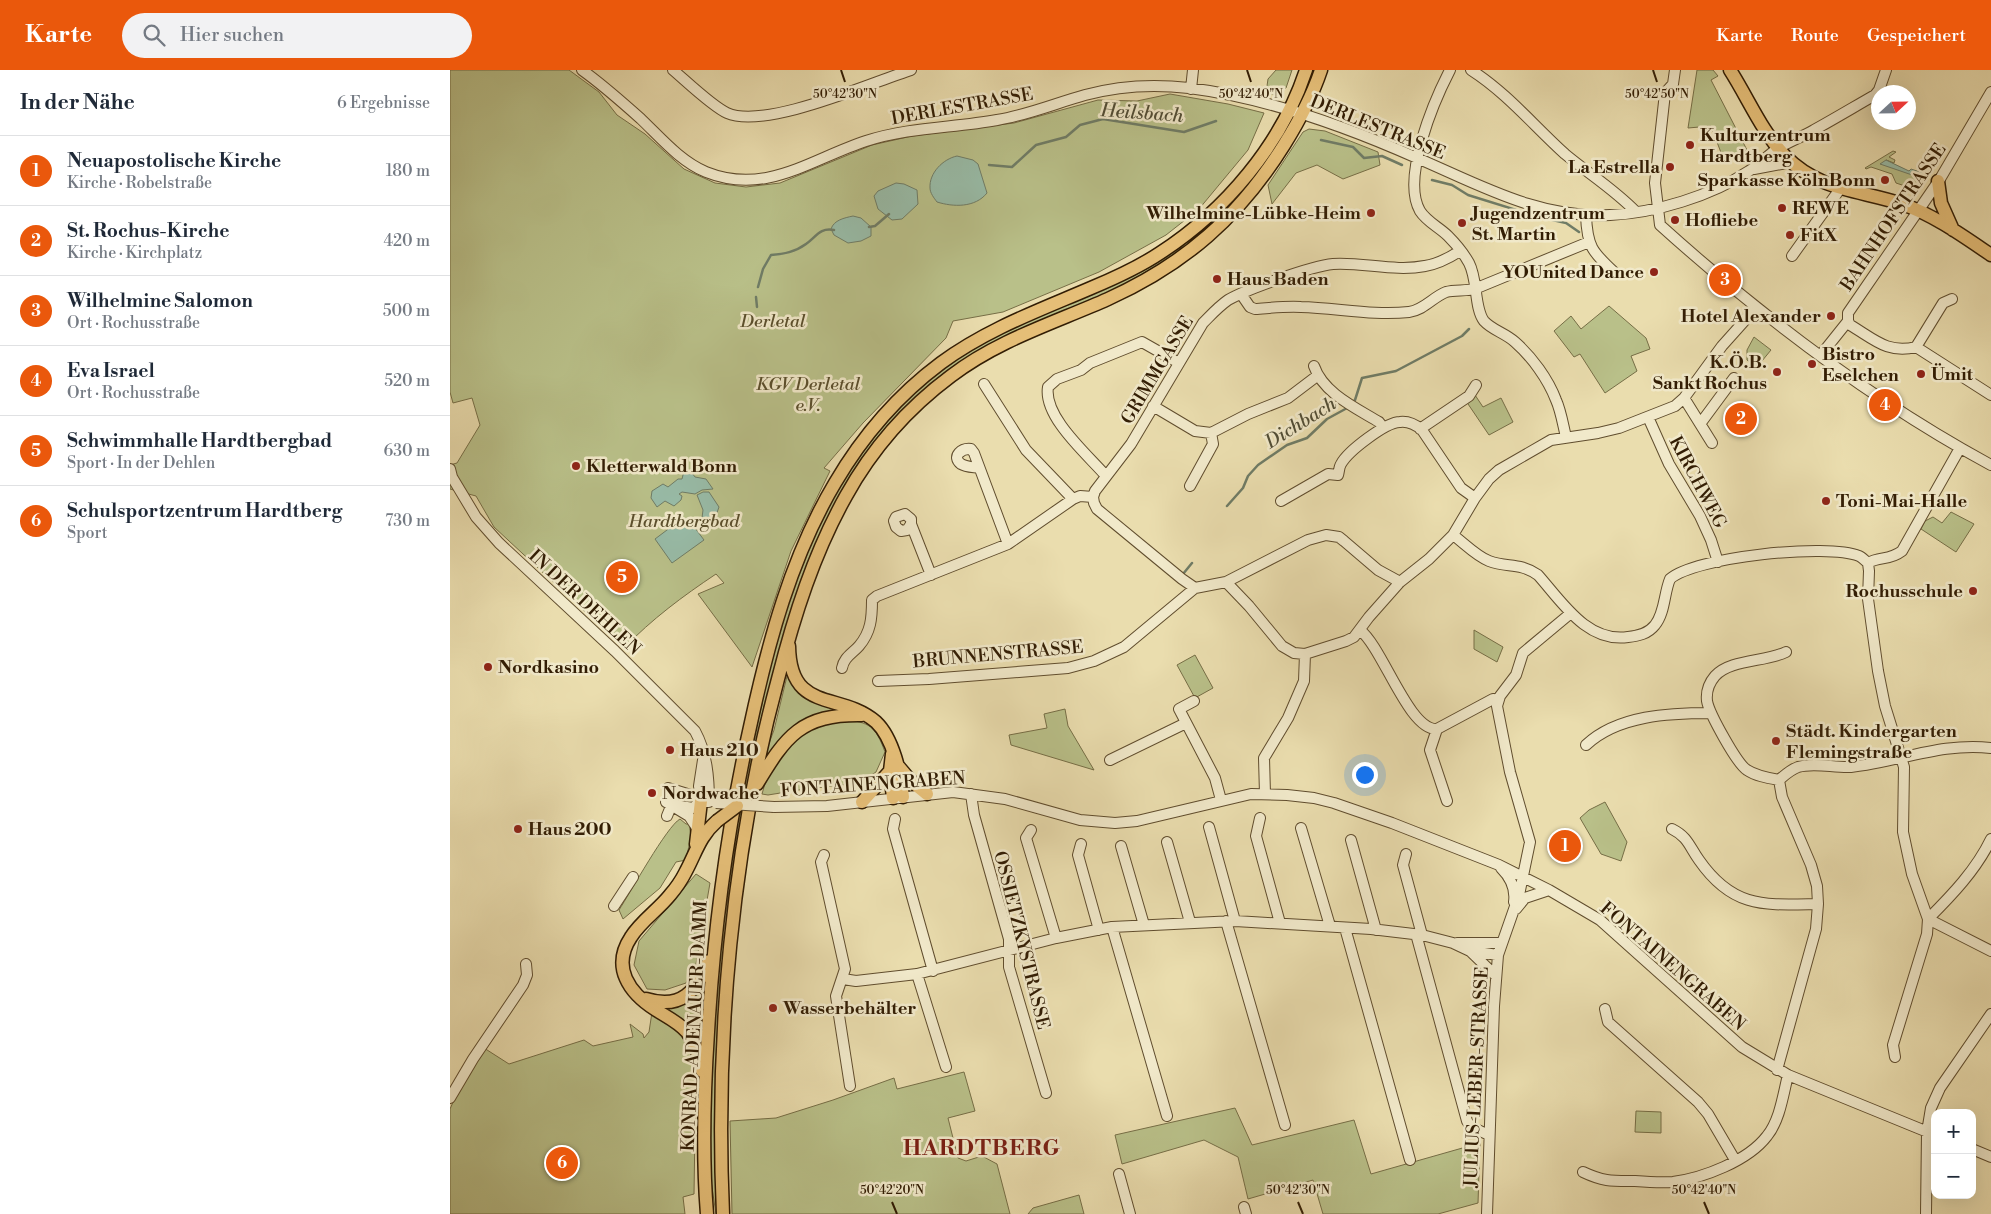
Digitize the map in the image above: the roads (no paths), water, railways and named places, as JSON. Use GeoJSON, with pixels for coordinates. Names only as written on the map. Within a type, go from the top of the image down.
{"type":"FeatureCollection","features":[{"type":"Feature","properties":{"kind":"main road","name":"KONRAD-ADENAUER-DAMM"},"geometry":{"type":"LineString","coordinates":[[707,1214],[703,1139],[712,954],[724,858],[734,801],[759,687],[774,632],[797,563],[836,481],[860,445],[886,413],[912,386],[943,361],[972,342],[1007,324],[1137,267],[1185,235],[1208,216],[1246,176],[1290,110],[1306,70]]}},
{"type":"Feature","properties":{"kind":"main road","name":"KONRAD-ADENAUER-DAMM"},"geometry":{"type":"LineString","coordinates":[[723,1214],[721,1070],[737,892],[752,792],[767,718],[789,635],[806,585],[836,514],[872,455],[908,413],[952,375],[987,352],[1016,337],[1118,294],[1167,267],[1219,228],[1256,188],[1271,167],[1303,114],[1322,70]]}},
{"type":"Feature","properties":{"kind":"main road"},"geometry":{"type":"LineString","coordinates":[[1730,70],[1778,148],[1810,176],[1840,189],[1918,210],[1991,255]]}},
{"type":"Feature","properties":{"kind":"main road"},"geometry":{"type":"LineString","coordinates":[[1938,182],[1942,203],[1953,230]]}},
{"type":"Feature","properties":{"kind":"main road"},"geometry":{"type":"LineString","coordinates":[[789,635],[792,669],[805,691],[818,698],[849,707],[876,722],[886,734],[892,752],[898,797]]}},
{"type":"Feature","properties":{"kind":"main road"},"geometry":{"type":"LineString","coordinates":[[752,792],[778,748],[794,733],[813,721],[841,714],[863,715]]}},
{"type":"Feature","properties":{"kind":"main road"},"geometry":{"type":"LineString","coordinates":[[895,769],[927,794]]}},
{"type":"Feature","properties":{"kind":"main road"},"geometry":{"type":"LineString","coordinates":[[862,802],[895,769]]}},
{"type":"Feature","properties":{"kind":"main road"},"geometry":{"type":"LineString","coordinates":[[705,1083],[694,1044],[687,1032],[676,1022],[654,1009],[629,985],[625,978],[622,961],[623,952],[635,932],[677,887],[685,873],[696,848],[709,802]]}},
{"type":"Feature","properties":{"kind":"main road"},"geometry":{"type":"LineString","coordinates":[[702,829],[737,806]]}},
{"type":"Feature","properties":{"kind":"main road"},"geometry":{"type":"LineString","coordinates":[[640,997],[658,1003],[671,1002],[682,998],[692,992],[712,954]]}},
{"type":"Feature","properties":{"kind":"street","name":"DERLESTRASSE"},"geometry":{"type":"LineString","coordinates":[[582,70],[616,96],[680,157],[703,171],[730,180],[758,181],[784,174],[866,141],[904,131],[1004,119],[1104,90],[1134,87],[1190,88],[1303,114],[1417,158],[1510,198],[1544,209],[1586,215],[1636,212],[1718,189],[1751,170],[1778,148],[1875,95],[1879,90],[1886,70]]}},
{"type":"Feature","properties":{"kind":"street"},"geometry":{"type":"LineString","coordinates":[[673,70],[725,112],[738,117],[759,117],[784,113],[911,70]]}},
{"type":"Feature","properties":{"kind":"street"},"geometry":{"type":"LineString","coordinates":[[1190,88],[1194,70]]}},
{"type":"Feature","properties":{"kind":"street"},"geometry":{"type":"LineString","coordinates":[[1450,70],[1439,93],[1417,158],[1415,193],[1420,210],[1430,223],[1448,236],[1460,251],[1474,275],[1482,318],[1489,326],[1521,348],[1548,384],[1557,400],[1566,436]]}},
{"type":"Feature","properties":{"kind":"street"},"geometry":{"type":"LineString","coordinates":[[1471,70],[1507,97],[1556,145],[1624,199],[1636,212]]}},
{"type":"Feature","properties":{"kind":"street"},"geometry":{"type":"LineString","coordinates":[[1675,70],[1674,84],[1665,93],[1655,183],[1660,225],[1712,272],[1820,356],[1960,448],[1991,465]]}},
{"type":"Feature","properties":{"kind":"street","name":"BAHNHOFSTRASSE"},"geometry":{"type":"LineString","coordinates":[[1820,356],[1848,321],[1848,313],[1938,182],[1991,92]]}},
{"type":"Feature","properties":{"kind":"street","name":"DERLESTRASSE"},"geometry":{"type":"LineString","coordinates":[[1751,170],[1792,162]]}},
{"type":"Feature","properties":{"kind":"street"},"geometry":{"type":"LineString","coordinates":[[1792,256],[1840,189]]}},
{"type":"Feature","properties":{"kind":"street"},"geometry":{"type":"LineString","coordinates":[[1586,215],[1589,242],[1596,255],[1615,272]]}},
{"type":"Feature","properties":{"kind":"street"},"geometry":{"type":"LineString","coordinates":[[1241,294],[1250,307],[1255,309],[1300,306],[1390,313],[1417,310],[1444,293],[1452,290],[1470,291],[1589,242]]}},
{"type":"Feature","properties":{"kind":"street","name":"GRIMMGASSE"},"geometry":{"type":"LineString","coordinates":[[1093,497],[1095,491],[1131,444],[1203,323],[1218,307],[1241,294],[1318,267],[1333,264],[1406,268],[1425,266],[1444,260],[1460,251]]}},
{"type":"Feature","properties":{"kind":"street"},"geometry":{"type":"LineString","coordinates":[[1916,347],[1943,304],[1952,300]]}},
{"type":"Feature","properties":{"kind":"street"},"geometry":{"type":"LineString","coordinates":[[1226,582],[1249,606],[1282,646],[1294,653],[1305,654],[1354,637],[1400,582],[1429,559],[1453,535],[1475,498],[1489,479],[1499,470],[1551,440],[1566,436],[1598,433],[1675,406],[1684,398],[1722,346],[1756,308]]}},
{"type":"Feature","properties":{"kind":"street"},"geometry":{"type":"LineString","coordinates":[[1848,321],[1850,325],[1888,348],[1902,350],[1916,347],[1991,395]]}},
{"type":"Feature","properties":{"kind":"street"},"geometry":{"type":"LineString","coordinates":[[1106,476],[1058,422],[1048,399],[1048,387],[1057,379],[1081,370],[1090,363],[1142,342],[1179,363]]}},
{"type":"Feature","properties":{"kind":"street"},"geometry":{"type":"LineString","coordinates":[[1153,406],[1195,431],[1211,433],[1237,419],[1288,398],[1316,371],[1333,392],[1379,422],[1383,428]]}},
{"type":"Feature","properties":{"kind":"street"},"geometry":{"type":"LineString","coordinates":[[1700,424],[1734,378]]}},
{"type":"Feature","properties":{"kind":"street"},"geometry":{"type":"LineString","coordinates":[[984,384],[1026,450],[1073,499]]}},
{"type":"Feature","properties":{"kind":"street"},"geometry":{"type":"LineString","coordinates":[[1420,429],[1469,396],[1476,385]]}},
{"type":"Feature","properties":{"kind":"street"},"geometry":{"type":"LineString","coordinates":[[1684,398],[1712,443]]}},
{"type":"Feature","properties":{"kind":"street","name":"KIRCHWEG"},"geometry":{"type":"LineString","coordinates":[[1648,417],[1669,464],[1700,516],[1718,562]]}},
{"type":"Feature","properties":{"kind":"street"},"geometry":{"type":"LineString","coordinates":[[1281,501],[1328,474],[1338,475],[1341,463],[1358,446],[1383,428],[1391,424],[1404,422],[1420,429],[1461,488],[1475,498]]}},
{"type":"Feature","properties":{"kind":"street"},"geometry":{"type":"LineString","coordinates":[[1190,486],[1213,444],[1211,433]]}},
{"type":"Feature","properties":{"kind":"street"},"geometry":{"type":"LineString","coordinates":[[1868,563],[1875,559],[1895,557],[1902,551],[1960,448]]}},
{"type":"Feature","properties":{"kind":"street","name":"IN DER DEHLEN"},"geometry":{"type":"LineString","coordinates":[[450,468],[452,477],[476,517],[493,536],[615,651],[695,731],[701,742],[704,754],[699,786],[709,802]]}},
{"type":"Feature","properties":{"kind":"street"},"geometry":{"type":"LineString","coordinates":[[979,468],[1008,544]]}},
{"type":"Feature","properties":{"kind":"street"},"geometry":{"type":"LineString","coordinates":[[842,668],[844,660],[858,647],[870,629],[872,600],[877,596],[1008,544],[1080,496],[1093,497],[1098,509],[1195,588]]}},
{"type":"Feature","properties":{"kind":"street"},"geometry":{"type":"LineString","coordinates":[[911,524],[931,575]]}},
{"type":"Feature","properties":{"kind":"street","name":"BRUNNENSTRASSE"},"geometry":{"type":"LineString","coordinates":[[878,681],[1068,668],[1094,661],[1124,647],[1195,588],[1226,582],[1308,540],[1326,535],[1344,541],[1378,570],[1400,582]]}},
{"type":"Feature","properties":{"kind":"street"},"geometry":{"type":"LineString","coordinates":[[1453,535],[1488,560],[1519,565],[1529,569],[1538,575],[1584,626],[1597,634],[1619,639],[1637,636],[1655,626],[1660,618],[1670,579],[1682,571],[1765,553],[1825,550],[1860,556],[1868,563],[1870,571],[1868,599],[1878,671],[1885,706],[1904,767],[1903,832],[1912,874],[1928,919],[1927,934],[1894,1045],[1895,1057]]}},
{"type":"Feature","properties":{"kind":"street"},"geometry":{"type":"LineString","coordinates":[[1360,630],[1368,636],[1373,644],[1406,704],[1430,730],[1436,729],[1493,699],[1498,700],[1516,675],[1523,653],[1571,613]]}},
{"type":"Feature","properties":{"kind":"street"},"geometry":{"type":"LineString","coordinates":[[1779,780],[1755,775],[1742,766],[1711,712],[1707,703],[1707,691],[1712,680],[1722,670],[1786,652]]}},
{"type":"Feature","properties":{"kind":"street"},"geometry":{"type":"LineString","coordinates":[[1265,794],[1264,758],[1288,718],[1304,680],[1305,654]]}},
{"type":"Feature","properties":{"kind":"street","name":"JULIUS-LEBER-STRASSE"},"geometry":{"type":"LineString","coordinates":[[1487,1214],[1498,955],[1523,876],[1530,842],[1510,772],[1497,706],[1498,700]]}},
{"type":"Feature","properties":{"kind":"street"},"geometry":{"type":"LineString","coordinates":[[1194,701],[1180,710],[1215,778],[1221,800]]}},
{"type":"Feature","properties":{"kind":"street"},"geometry":{"type":"LineString","coordinates":[[1586,745],[1597,735],[1641,719],[1683,713],[1711,712]]}},
{"type":"Feature","properties":{"kind":"street"},"geometry":{"type":"LineString","coordinates":[[1110,760],[1186,723]]}},
{"type":"Feature","properties":{"kind":"street"},"geometry":{"type":"LineString","coordinates":[[1436,729],[1430,750],[1447,801]]}},
{"type":"Feature","properties":{"kind":"street"},"geometry":{"type":"LineString","coordinates":[[1779,780],[1789,772],[1804,766],[1840,768],[1958,748],[1991,748]]}},
{"type":"Feature","properties":{"kind":"street"},"geometry":{"type":"LineString","coordinates":[[1777,1070],[1816,929],[1818,904],[1817,886],[1811,865],[1782,796],[1779,780]]}},
{"type":"Feature","properties":{"kind":"street","name":"FONTAINENGRABEN"},"geometry":{"type":"LineString","coordinates":[[668,798],[683,793],[709,802],[737,806],[804,807],[952,792],[1005,799],[1072,818],[1115,823],[1144,820],[1252,794],[1314,798],[1334,803],[1499,865],[1549,890],[1600,920],[1739,1046],[1777,1070],[1931,1134]]}},
{"type":"Feature","properties":{"kind":"street","name":"OSSIETZKYSTRASSE"},"geometry":{"type":"LineString","coordinates":[[971,794],[974,815],[1009,939],[1009,967],[1046,1093]]}},
{"type":"Feature","properties":{"kind":"street"},"geometry":{"type":"LineString","coordinates":[[667,816],[668,798]]}},
{"type":"Feature","properties":{"kind":"street"},"geometry":{"type":"LineString","coordinates":[[668,798],[702,829]]}},
{"type":"Feature","properties":{"kind":"street","name":"FONTAINENGRABEN"},"geometry":{"type":"LineString","coordinates":[[668,798],[693,808],[709,802]]}},
{"type":"Feature","properties":{"kind":"street"},"geometry":{"type":"LineString","coordinates":[[1260,818],[1256,836],[1280,923]]}},
{"type":"Feature","properties":{"kind":"street"},"geometry":{"type":"LineString","coordinates":[[895,819],[893,829],[933,971]]}},
{"type":"Feature","properties":{"kind":"street"},"geometry":{"type":"LineString","coordinates":[[1209,827],[1230,921],[1285,1125]]}},
{"type":"Feature","properties":{"kind":"street"},"geometry":{"type":"LineString","coordinates":[[1301,828],[1330,926]]}},
{"type":"Feature","properties":{"kind":"street"},"geometry":{"type":"LineString","coordinates":[[1672,829],[1683,834],[1699,861],[1713,877],[1728,890],[1742,898],[1758,903],[1818,904]]}},
{"type":"Feature","properties":{"kind":"street"},"geometry":{"type":"LineString","coordinates":[[1031,830],[1026,838],[1056,938]]}},
{"type":"Feature","properties":{"kind":"street"},"geometry":{"type":"LineString","coordinates":[[1928,919],[1948,900],[1981,859],[1991,839]]}},
{"type":"Feature","properties":{"kind":"street"},"geometry":{"type":"LineString","coordinates":[[1351,840],[1376,930]]}},
{"type":"Feature","properties":{"kind":"street"},"geometry":{"type":"LineString","coordinates":[[1167,842],[1190,922]]}},
{"type":"Feature","properties":{"kind":"street"},"geometry":{"type":"LineString","coordinates":[[1081,844],[1078,855],[1099,930]]}},
{"type":"Feature","properties":{"kind":"street"},"geometry":{"type":"LineString","coordinates":[[1121,846],[1144,925]]}},
{"type":"Feature","properties":{"kind":"street"},"geometry":{"type":"LineString","coordinates":[[1406,854],[1403,865],[1467,1121],[1470,1127],[1489,1135]]}},
{"type":"Feature","properties":{"kind":"street"},"geometry":{"type":"LineString","coordinates":[[824,855],[821,862],[845,969],[836,996],[850,1086]]}},
{"type":"Feature","properties":{"kind":"street"},"geometry":{"type":"LineString","coordinates":[[1499,865],[1508,874],[1513,885],[1523,876]]}},
{"type":"Feature","properties":{"kind":"street"},"geometry":{"type":"LineString","coordinates":[[614,906],[632,877]]}},
{"type":"Feature","properties":{"kind":"street","name":"JULIUS-LEBER-STRASSE"},"geometry":{"type":"LineString","coordinates":[[1512,913],[1515,898],[1513,885]]}},
{"type":"Feature","properties":{"kind":"street","name":"JULIUS-LEBER-STRASSE"},"geometry":{"type":"LineString","coordinates":[[1512,913],[1525,898],[1549,890]]}},
{"type":"Feature","properties":{"kind":"street"},"geometry":{"type":"LineString","coordinates":[[1928,919],[1991,951]]}},
{"type":"Feature","properties":{"kind":"street"},"geometry":{"type":"LineString","coordinates":[[843,979],[856,981],[933,971],[1056,938],[1112,927],[1190,922],[1280,923],[1376,930],[1419,935],[1453,943],[1470,951],[1498,955]]}},
{"type":"Feature","properties":{"kind":"street"},"geometry":{"type":"LineString","coordinates":[[1112,927],[1167,1116]]}},
{"type":"Feature","properties":{"kind":"street"},"geometry":{"type":"LineString","coordinates":[[1345,928],[1410,1160]]}},
{"type":"Feature","properties":{"kind":"street"},"geometry":{"type":"LineString","coordinates":[[1453,943],[1501,943]]}},
{"type":"Feature","properties":{"kind":"street"},"geometry":{"type":"LineString","coordinates":[[1470,951],[1496,976]]}},
{"type":"Feature","properties":{"kind":"street"},"geometry":{"type":"LineString","coordinates":[[450,1098],[473,1059],[524,985],[527,975],[526,964]]}},
{"type":"Feature","properties":{"kind":"street"},"geometry":{"type":"LineString","coordinates":[[917,974],[946,1067]]}},
{"type":"Feature","properties":{"kind":"street"},"geometry":{"type":"LineString","coordinates":[[1605,1009],[1608,1022],[1698,1102],[1708,1114],[1735,1160]]}},
{"type":"Feature","properties":{"kind":"street"},"geometry":{"type":"LineString","coordinates":[[1933,1109],[1934,1097],[1991,1014]]}},
{"type":"Feature","properties":{"kind":"street"},"geometry":{"type":"LineString","coordinates":[[1583,1172],[1599,1180],[1671,1182],[1711,1172],[1754,1150],[1768,1135],[1779,1112],[1788,1075]]}},
{"type":"Feature","properties":{"kind":"street"},"geometry":{"type":"LineString","coordinates":[[1926,1214],[1931,1134]]}},
{"type":"Feature","properties":{"kind":"street"},"geometry":{"type":"LineString","coordinates":[[1976,1150],[1991,1156]]}},
{"type":"Feature","properties":{"kind":"street"},"geometry":{"type":"LineString","coordinates":[[1119,1174],[1130,1214]]}},
{"type":"Feature","properties":{"kind":"waterway","name":"Heilsbach"},"geometry":{"type":"LineString","coordinates":[[989,165],[1012,167],[1036,145],[1066,137],[1080,125],[1103,119],[1184,132],[1216,121]]}},
{"type":"Feature","properties":{"kind":"waterway","name":"Heilsbach"},"geometry":{"type":"LineString","coordinates":[[1321,140],[1353,147],[1364,158],[1382,156],[1402,165]]}},
{"type":"Feature","properties":{"kind":"waterway","name":"Heilsbach"},"geometry":{"type":"LineString","coordinates":[[1432,180],[1452,185],[1468,195],[1539,217],[1566,223],[1579,232]]}},
{"type":"Feature","properties":{"kind":"waterway","name":"Heilsbach"},"geometry":{"type":"LineString","coordinates":[[869,227],[875,226],[889,214]]}},
{"type":"Feature","properties":{"kind":"waterway","name":"Heilsbach"},"geometry":{"type":"LineString","coordinates":[[758,287],[763,269],[771,255],[794,251],[802,247],[818,233],[829,229],[834,230]]}},
{"type":"Feature","properties":{"kind":"waterway","name":"Heilsbach"},"geometry":{"type":"LineString","coordinates":[[756,297],[757,307]]}},
{"type":"Feature","properties":{"kind":"waterway","name":"Dichbach"},"geometry":{"type":"LineString","coordinates":[[1352,403],[1355,400],[1362,378],[1396,371],[1462,336],[1469,329]]}},
{"type":"Feature","properties":{"kind":"waterway","name":"Dichbach"},"geometry":{"type":"LineString","coordinates":[[1227,506],[1243,488],[1248,476],[1258,465],[1287,445],[1307,438],[1327,419],[1349,407]]}},
{"type":"Feature","properties":{"kind":"waterway","name":"Dichbach"},"geometry":{"type":"LineString","coordinates":[[1183,574],[1192,563]]}},
{"type":"Feature","properties":{"kind":"place","name":"Kulturzentrum Hardtberg"},"geometry":{"type":"Point","coordinates":[1690,145]}},
{"type":"Feature","properties":{"kind":"place","name":"La Estrella"},"geometry":{"type":"Point","coordinates":[1670,167]}},
{"type":"Feature","properties":{"kind":"place","name":"Sparkasse KölnBonn"},"geometry":{"type":"Point","coordinates":[1885,180]}},
{"type":"Feature","properties":{"kind":"place","name":"REWE"},"geometry":{"type":"Point","coordinates":[1782,208]}},
{"type":"Feature","properties":{"kind":"place","name":"Wilhelmine-Lübke-Heim"},"geometry":{"type":"Point","coordinates":[1371,213]}},
{"type":"Feature","properties":{"kind":"place","name":"Hofliebe"},"geometry":{"type":"Point","coordinates":[1675,220]}},
{"type":"Feature","properties":{"kind":"place","name":"Jugendzentrum St. Martin"},"geometry":{"type":"Point","coordinates":[1462,223]}},
{"type":"Feature","properties":{"kind":"place","name":"FitX"},"geometry":{"type":"Point","coordinates":[1790,235]}},
{"type":"Feature","properties":{"kind":"place","name":"YOUnited Dance"},"geometry":{"type":"Point","coordinates":[1654,272]}},
{"type":"Feature","properties":{"kind":"place","name":"Haus Baden"},"geometry":{"type":"Point","coordinates":[1217,279]}},
{"type":"Feature","properties":{"kind":"place","name":"Wilhelmine Salomon"},"geometry":{"type":"Point","coordinates":[1725,280]}},
{"type":"Feature","properties":{"kind":"place","name":"Hotel Alexander"},"geometry":{"type":"Point","coordinates":[1831,316]}},
{"type":"Feature","properties":{"kind":"place","name":"Bistro Eselchen"},"geometry":{"type":"Point","coordinates":[1812,364]}},
{"type":"Feature","properties":{"kind":"place","name":"K.Ö.B. Sankt Rochus"},"geometry":{"type":"Point","coordinates":[1777,372]}},
{"type":"Feature","properties":{"kind":"place","name":"Ümit"},"geometry":{"type":"Point","coordinates":[1921,374]}},
{"type":"Feature","properties":{"kind":"place","name":"Eva Israel"},"geometry":{"type":"Point","coordinates":[1885,405]}},
{"type":"Feature","properties":{"kind":"place","name":"St. Rochus-Kirche"},"geometry":{"type":"Point","coordinates":[1741,419]}},
{"type":"Feature","properties":{"kind":"place","name":"Kletterwald Bonn"},"geometry":{"type":"Point","coordinates":[576,466]}},
{"type":"Feature","properties":{"kind":"place","name":"Toni-Mai-Halle"},"geometry":{"type":"Point","coordinates":[1826,501]}},
{"type":"Feature","properties":{"kind":"place","name":"Schwimmhalle Hardtbergbad"},"geometry":{"type":"Point","coordinates":[622,577]}},
{"type":"Feature","properties":{"kind":"place","name":"Rochusschule"},"geometry":{"type":"Point","coordinates":[1973,591]}},
{"type":"Feature","properties":{"kind":"place","name":"Nordkasino"},"geometry":{"type":"Point","coordinates":[488,667]}},
{"type":"Feature","properties":{"kind":"place","name":"Städt. Kindergarten Flemingstraße"},"geometry":{"type":"Point","coordinates":[1776,741]}},
{"type":"Feature","properties":{"kind":"place","name":"Haus 210"},"geometry":{"type":"Point","coordinates":[670,750]}},
{"type":"Feature","properties":{"kind":"place","name":"Nordwache"},"geometry":{"type":"Point","coordinates":[652,793]}},
{"type":"Feature","properties":{"kind":"place","name":"Haus 200"},"geometry":{"type":"Point","coordinates":[518,829]}},
{"type":"Feature","properties":{"kind":"place","name":"Neuapostolische Kirche"},"geometry":{"type":"Point","coordinates":[1565,846]}},
{"type":"Feature","properties":{"kind":"place","name":"Wasserbehälter"},"geometry":{"type":"Point","coordinates":[773,1008]}},
{"type":"Feature","properties":{"kind":"place","name":"Schulsportzentrum Hardtberg"},"geometry":{"type":"Point","coordinates":[562,1163]}},
{"type":"Feature","properties":{"kind":"district","name":"HARDTBERG"},"geometry":{"type":"Point","coordinates":[982,1147]}},
{"type":"Feature","properties":{"kind":"park label","name":"Derletal"},"geometry":{"type":"Point","coordinates":[773,321]}},
{"type":"Feature","properties":{"kind":"park label","name":"KGV Derletal e.V."},"geometry":{"type":"Point","coordinates":[808,394]}},
{"type":"Feature","properties":{"kind":"park label","name":"Hardtbergbad"},"geometry":{"type":"Point","coordinates":[684,521]}}]}
